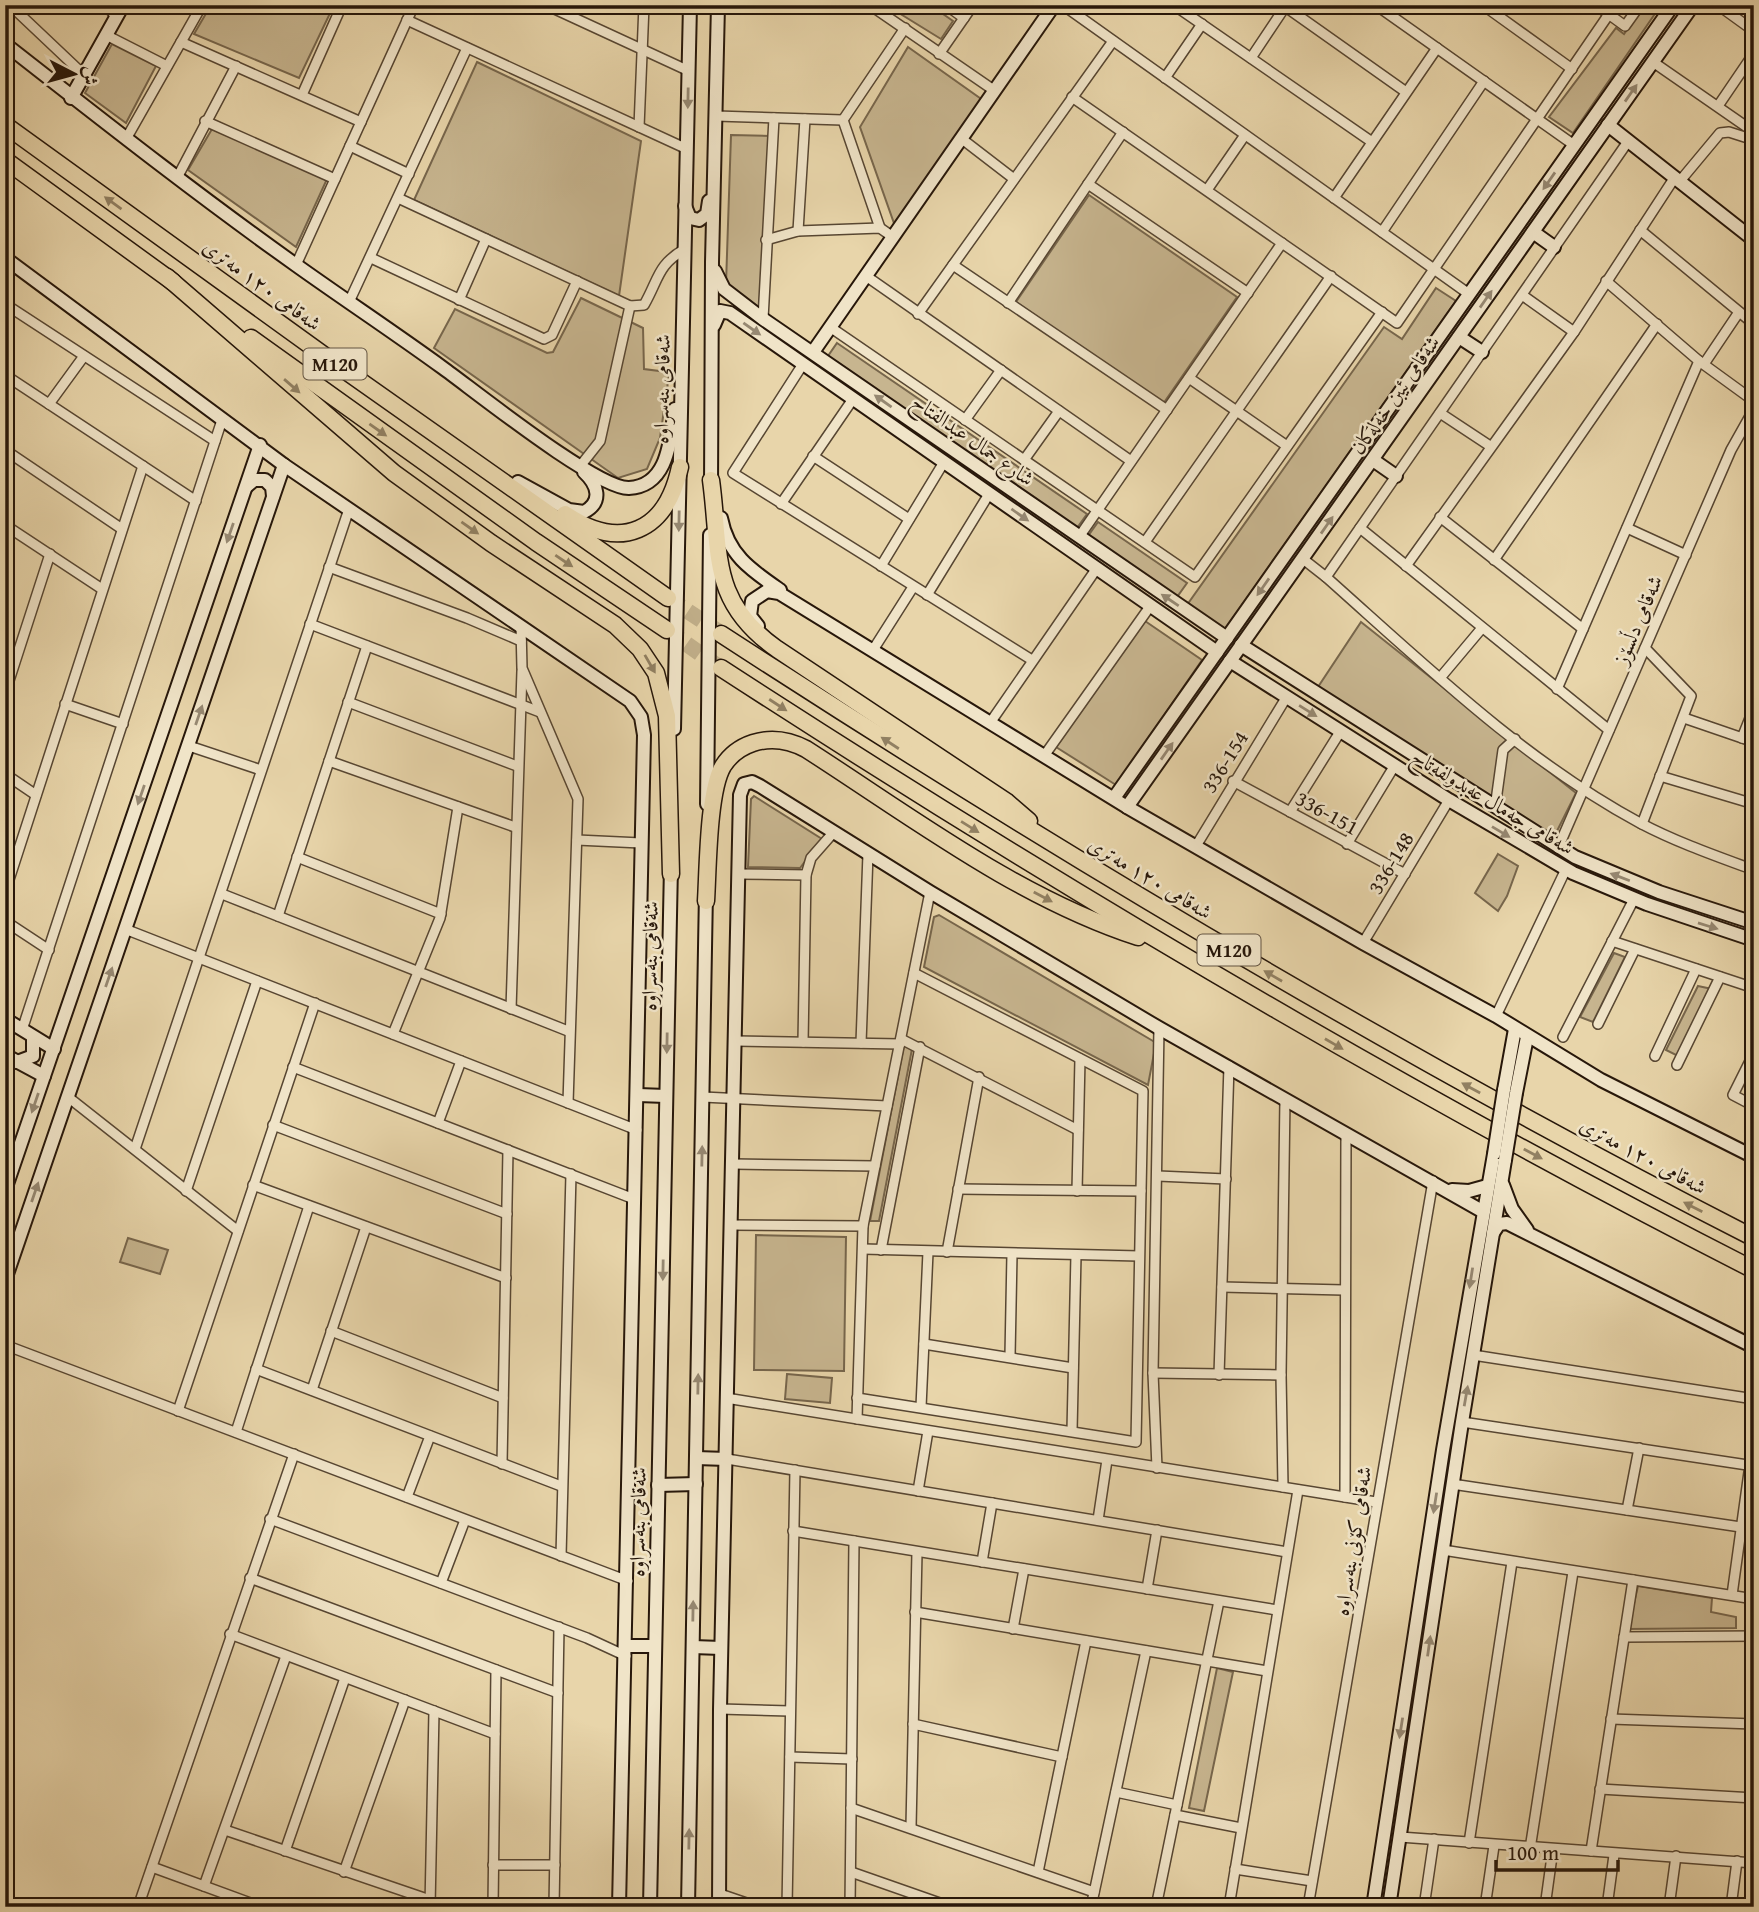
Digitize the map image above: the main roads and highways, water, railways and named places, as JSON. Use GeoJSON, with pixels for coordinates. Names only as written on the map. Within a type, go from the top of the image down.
{"type":"FeatureCollection","features":[{"type":"Feature","properties":{"kind":"highway","name":"شەقامی ١٢٠ مەتری"},"geometry":{"type":"LineString","coordinates":[[5,125],[668,598]]}},
{"type":"Feature","properties":{"kind":"highway","name":"M120"},"geometry":{"type":"LineString","coordinates":[[5,160],[525,534],[667,630]]}},
{"type":"Feature","properties":{"kind":"highway"},"geometry":{"type":"LineString","coordinates":[[147,228],[590,530],[619,534],[641,528],[656,518],[670,500],[680,467]]}},
{"type":"Feature","properties":{"kind":"highway"},"geometry":{"type":"LineString","coordinates":[[167,277],[394,473],[491,543],[607,619],[640,649],[656,673],[667,716],[671,874]]}},
{"type":"Feature","properties":{"kind":"highway"},"geometry":{"type":"LineString","coordinates":[[711,480],[721,573],[736,611],[756,634],[1007,802],[1072,852],[1237,955]]}},
{"type":"Feature","properties":{"kind":"highway","name":"شەقامی ١٢٠ مەتری"},"geometry":{"type":"LineString","coordinates":[[721,634],[964,790],[1237,955],[1511,1110],[1754,1238]]}},
{"type":"Feature","properties":{"kind":"highway","name":"M120"},"geometry":{"type":"LineString","coordinates":[[721,668],[934,805],[1165,946],[1507,1141],[1754,1270]]}},
{"type":"Feature","properties":{"kind":"highway"},"geometry":{"type":"LineString","coordinates":[[706,901],[716,787],[722,767],[746,746],[761,740],[781,740],[806,749],[1043,897],[1101,925],[1165,946]]}},
{"type":"Feature","properties":{"kind":"main road"},"geometry":{"type":"LineString","coordinates":[[71,98],[123,5]]}},
{"type":"Feature","properties":{"kind":"main road","name":"شەقامی بنەسراوە"},"geometry":{"type":"LineString","coordinates":[[650,1907],[690,5]]}},
{"type":"Feature","properties":{"kind":"main road"},"geometry":{"type":"LineString","coordinates":[[688,1907],[704,1097],[711,339],[718,5]]}},
{"type":"Feature","properties":{"kind":"main road"},"geometry":{"type":"LineString","coordinates":[[813,352],[1055,5]]}},
{"type":"Feature","properties":{"kind":"main road","name":"شەقامی ئیبن خەلەکان"},"geometry":{"type":"LineString","coordinates":[[1114,798],[1673,5]]}},
{"type":"Feature","properties":{"kind":"main road","name":"شەقامی ئیبن خەلەکان"},"geometry":{"type":"LineString","coordinates":[[1127,807],[1678,27],[1688,7]]}},
{"type":"Feature","properties":{"kind":"main road"},"geometry":{"type":"LineString","coordinates":[[1664,18],[1678,27]]}},
{"type":"Feature","properties":{"kind":"main road"},"geometry":{"type":"LineString","coordinates":[[5,44],[71,98],[296,265],[557,450],[619,487],[638,486],[651,480],[666,456],[682,377]]}},
{"type":"Feature","properties":{"kind":"main road"},"geometry":{"type":"LineString","coordinates":[[1608,125],[1754,240]]}},
{"type":"Feature","properties":{"kind":"main road"},"geometry":{"type":"LineString","coordinates":[[685,206],[693,219],[701,219],[707,214],[714,166]]}},
{"type":"Feature","properties":{"kind":"main road"},"geometry":{"type":"LineString","coordinates":[[1533,232],[1555,247]]}},
{"type":"Feature","properties":{"kind":"main road"},"geometry":{"type":"LineString","coordinates":[[5,258],[284,465],[630,701],[641,717],[644,735],[638,1096],[619,1907]]}},
{"type":"Feature","properties":{"kind":"main road","name":"شارع جمال عبدالفتاح"},"geometry":{"type":"LineString","coordinates":[[712,262],[719,283],[763,319],[1227,638]]}},
{"type":"Feature","properties":{"kind":"main road"},"geometry":{"type":"LineString","coordinates":[[711,339],[717,315],[723,310],[724,300],[731,295]]}},
{"type":"Feature","properties":{"kind":"main road","name":"شارع جمال عبدالفتاح"},"geometry":{"type":"LineString","coordinates":[[723,310],[1217,652]]}},
{"type":"Feature","properties":{"kind":"main road"},"geometry":{"type":"LineString","coordinates":[[1460,337],[1482,352]]}},
{"type":"Feature","properties":{"kind":"main road"},"geometry":{"type":"LineString","coordinates":[[1412,375],[1426,386]]}},
{"type":"Feature","properties":{"kind":"main road"},"geometry":{"type":"LineString","coordinates":[[711,439],[721,520],[735,555],[750,569],[818,617]]}},
{"type":"Feature","properties":{"kind":"main road"},"geometry":{"type":"LineString","coordinates":[[5,1191],[260,445]]}},
{"type":"Feature","properties":{"kind":"main road"},"geometry":{"type":"LineString","coordinates":[[518,482],[569,510],[578,513],[588,510],[596,500],[595,484],[557,450]]}},
{"type":"Feature","properties":{"kind":"main road"},"geometry":{"type":"LineString","coordinates":[[1373,460],[1396,476]]}},
{"type":"Feature","properties":{"kind":"main road"},"geometry":{"type":"LineString","coordinates":[[964,476],[972,463]]}},
{"type":"Feature","properties":{"kind":"main road"},"geometry":{"type":"LineString","coordinates":[[5,1280],[284,465]]}},
{"type":"Feature","properties":{"kind":"main road"},"geometry":{"type":"LineString","coordinates":[[245,490],[253,480],[265,480],[272,487],[272,500]]}},
{"type":"Feature","properties":{"kind":"main road"},"geometry":{"type":"LineString","coordinates":[[823,680],[757,626],[750,610],[756,596],[772,591],[1127,807],[1496,1016],[1601,1080],[1754,1157]]}},
{"type":"Feature","properties":{"kind":"main road","name":"شەقامی جەمال عەبدولفەتاح"},"geometry":{"type":"LineString","coordinates":[[1241,645],[1558,848],[1593,866],[1659,892],[1754,923]]}},
{"type":"Feature","properties":{"kind":"main road","name":"شەقامی جەمال عەبدولفەتاح"},"geometry":{"type":"LineString","coordinates":[[1230,661],[1449,800],[1566,869],[1633,899],[1754,940]]}},
{"type":"Feature","properties":{"kind":"main road"},"geometry":{"type":"LineString","coordinates":[[719,1901],[721,1648],[740,795],[746,783],[756,783],[867,854],[1159,1028],[1448,1189],[1482,1211]]}},
{"type":"Feature","properties":{"kind":"main road"},"geometry":{"type":"LineString","coordinates":[[5,1019],[54,1049]]}},
{"type":"Feature","properties":{"kind":"main road"},"geometry":{"type":"LineString","coordinates":[[1373,1907],[1482,1211],[1487,1186],[1499,1157],[1510,1092],[1515,1029]]}},
{"type":"Feature","properties":{"kind":"main road"},"geometry":{"type":"LineString","coordinates":[[9,1061],[33,1056],[27,1034]]}},
{"type":"Feature","properties":{"kind":"main road"},"geometry":{"type":"LineString","coordinates":[[1510,1092],[1527,1037]]}},
{"type":"Feature","properties":{"kind":"main road"},"geometry":{"type":"LineString","coordinates":[[9,1061],[44,1076]]}},
{"type":"Feature","properties":{"kind":"main road"},"geometry":{"type":"LineString","coordinates":[[638,1096],[666,1096]]}},
{"type":"Feature","properties":{"kind":"main road"},"geometry":{"type":"LineString","coordinates":[[1499,1157],[1508,1202],[1530,1233]]}},
{"type":"Feature","properties":{"kind":"main road"},"geometry":{"type":"LineString","coordinates":[[1389,1907],[1452,1484],[1502,1177]]}},
{"type":"Feature","properties":{"kind":"main road"},"geometry":{"type":"LineString","coordinates":[[1448,1189],[1469,1191],[1487,1186]]}},
{"type":"Feature","properties":{"kind":"main road"},"geometry":{"type":"LineString","coordinates":[[1493,1233],[1504,1223],[1530,1233],[1754,1347]]}},
{"type":"Feature","properties":{"kind":"main road"},"geometry":{"type":"LineString","coordinates":[[1443,1450],[1457,1452]]}},
{"type":"Feature","properties":{"kind":"main road"},"geometry":{"type":"LineString","coordinates":[[696,1458],[727,1459]]}},
{"type":"Feature","properties":{"kind":"main road"},"geometry":{"type":"LineString","coordinates":[[658,1485],[696,1484]]}},
{"type":"Feature","properties":{"kind":"main road"},"geometry":{"type":"LineString","coordinates":[[626,1651],[655,1646]]}},
{"type":"Feature","properties":{"kind":"main road"},"geometry":{"type":"LineString","coordinates":[[693,1647],[721,1648]]}},
{"type":"Feature","properties":{"kind":"tunnel"},"geometry":{"type":"LineString","coordinates":[[668,598],[719,632]]}},
{"type":"Feature","properties":{"kind":"tunnel"},"geometry":{"type":"LineString","coordinates":[[667,630],[719,667]]}}]}
